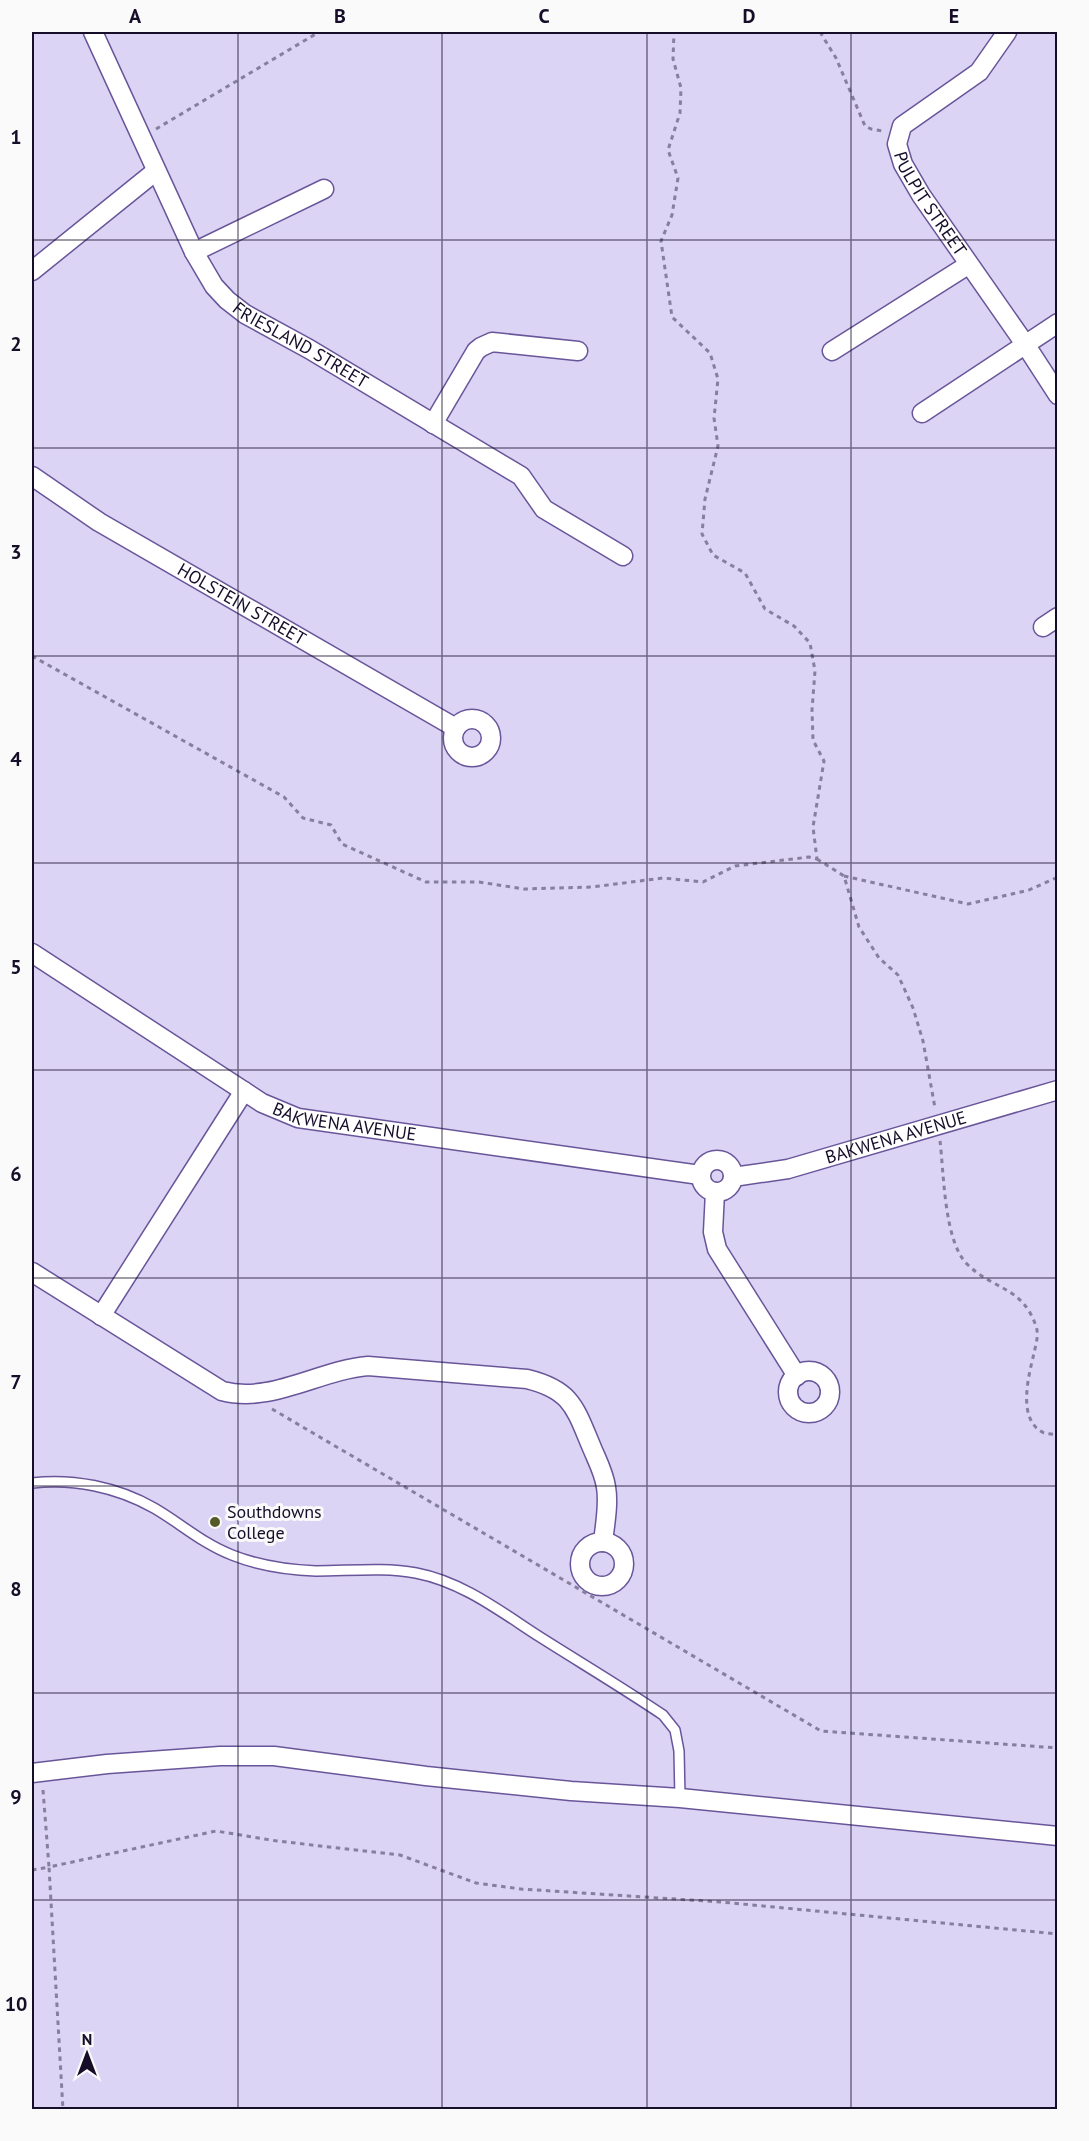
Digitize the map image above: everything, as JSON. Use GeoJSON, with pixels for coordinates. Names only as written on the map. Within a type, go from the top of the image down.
{"type":"FeatureCollection","features":[{"type":"Feature","properties":{"kind":"street","name":"FRIESLAND STREET"},"geometry":{"type":"LineString","coordinates":[[93,32],[194,252],[214,286],[227,300],[245,314],[309,349],[521,476],[544,509],[623,556]]}},
{"type":"Feature","properties":{"kind":"street","name":"PULPIT STREET"},"geometry":{"type":"LineString","coordinates":[[1007,32],[979,72],[910,119],[900,132],[897,144],[903,164],[921,195],[1058,395]]}},
{"type":"Feature","properties":{"kind":"street"},"geometry":{"type":"LineString","coordinates":[[32,271],[156,171]]}},
{"type":"Feature","properties":{"kind":"street"},"geometry":{"type":"LineString","coordinates":[[194,252],[324,189]]}},
{"type":"Feature","properties":{"kind":"street"},"geometry":{"type":"LineString","coordinates":[[832,351],[968,265]]}},
{"type":"Feature","properties":{"kind":"street"},"geometry":{"type":"LineString","coordinates":[[922,414],[1058,323]]}},
{"type":"Feature","properties":{"kind":"street"},"geometry":{"type":"LineString","coordinates":[[433,424],[476,351],[487,343],[501,342],[578,351]]}},
{"type":"Feature","properties":{"kind":"street","name":"HOLSTEIN STREET"},"geometry":{"type":"LineString","coordinates":[[32,476],[99,522],[456,728]]}},
{"type":"Feature","properties":{"kind":"street","name":"BAKWENA AVENUE"},"geometry":{"type":"LineString","coordinates":[[32,953],[262,1103],[282,1113],[316,1122],[700,1175]]}},
{"type":"Feature","properties":{"kind":"street","name":"BAKWENA AVENUE"},"geometry":{"type":"LineString","coordinates":[[733,1177],[788,1169],[1058,1090]]}},
{"type":"Feature","properties":{"kind":"street"},"geometry":{"type":"LineString","coordinates":[[101,1316],[244,1091]]}},
{"type":"Feature","properties":{"kind":"street"},"geometry":{"type":"LineString","coordinates":[[720,1160],[730,1167],[733,1177],[727,1189],[715,1192],[705,1187],[700,1175],[708,1162],[720,1160]]}},
{"type":"Feature","properties":{"kind":"street"},"geometry":{"type":"LineString","coordinates":[[715,1192],[713,1225],[717,1249],[796,1376]]}},
{"type":"Feature","properties":{"kind":"street"},"geometry":{"type":"LineString","coordinates":[[32,1272],[222,1391],[249,1395],[368,1366],[527,1379],[548,1384],[568,1399],[577,1412],[603,1474],[607,1495],[603,1542]]}},
{"type":"Feature","properties":{"kind":"street"},"geometry":{"type":"LineString","coordinates":[[36,1773],[107,1764],[209,1756],[274,1756],[571,1791],[680,1798],[1058,1836]]}},
{"type":"Feature","properties":{"kind":"lane"},"geometry":{"type":"LineString","coordinates":[[32,1483],[64,1482],[96,1485],[124,1494],[153,1508],[208,1543],[232,1555],[257,1562],[314,1571],[387,1570],[414,1573],[441,1579],[458,1586],[663,1715],[675,1730],[680,1751],[680,1798]]}},
{"type":"Feature","properties":{"kind":"path"},"geometry":{"type":"LineString","coordinates":[[141,138],[319,32]]}},
{"type":"Feature","properties":{"kind":"path"},"geometry":{"type":"LineString","coordinates":[[674,32],[673,59],[681,88],[680,113],[668,150],[678,178],[672,215],[661,241],[672,317],[710,353],[718,379],[714,418],[718,446],[705,499],[702,534],[713,555],[745,573],[765,609],[794,626],[810,643],[815,671],[812,710],[813,740],[824,761],[813,827],[817,859]]}},
{"type":"Feature","properties":{"kind":"path"},"geometry":{"type":"LineString","coordinates":[[820,32],[836,58],[865,126],[871,129],[900,132]]}},
{"type":"Feature","properties":{"kind":"path"},"geometry":{"type":"LineString","coordinates":[[32,656],[284,797],[303,818],[331,825],[342,844],[426,882],[479,882],[524,889],[592,886],[663,878],[703,882],[735,866],[809,857],[817,859],[844,876],[968,904],[1029,890],[1058,877]]}},
{"type":"Feature","properties":{"kind":"path"},"geometry":{"type":"LineString","coordinates":[[844,876],[859,927],[879,958],[898,975],[913,1008],[923,1041],[938,1126],[949,1225],[954,1245],[967,1264],[1019,1298],[1031,1312],[1038,1331],[1028,1380],[1027,1411],[1034,1424],[1043,1432],[1058,1435]]}},
{"type":"Feature","properties":{"kind":"path"},"geometry":{"type":"LineString","coordinates":[[249,1395],[821,1731],[1058,1748]]}},
{"type":"Feature","properties":{"kind":"path"},"geometry":{"type":"LineString","coordinates":[[36,1773],[49,1867],[63,2109]]}},
{"type":"Feature","properties":{"kind":"path"},"geometry":{"type":"LineString","coordinates":[[32,1870],[216,1831],[277,1841],[400,1855],[476,1883],[521,1889],[722,1902],[1058,1934]]}},
{"type":"Feature","properties":{"kind":"place","name":"Southdowns College"},"geometry":{"type":"Point","coordinates":[215,1522]}}]}
